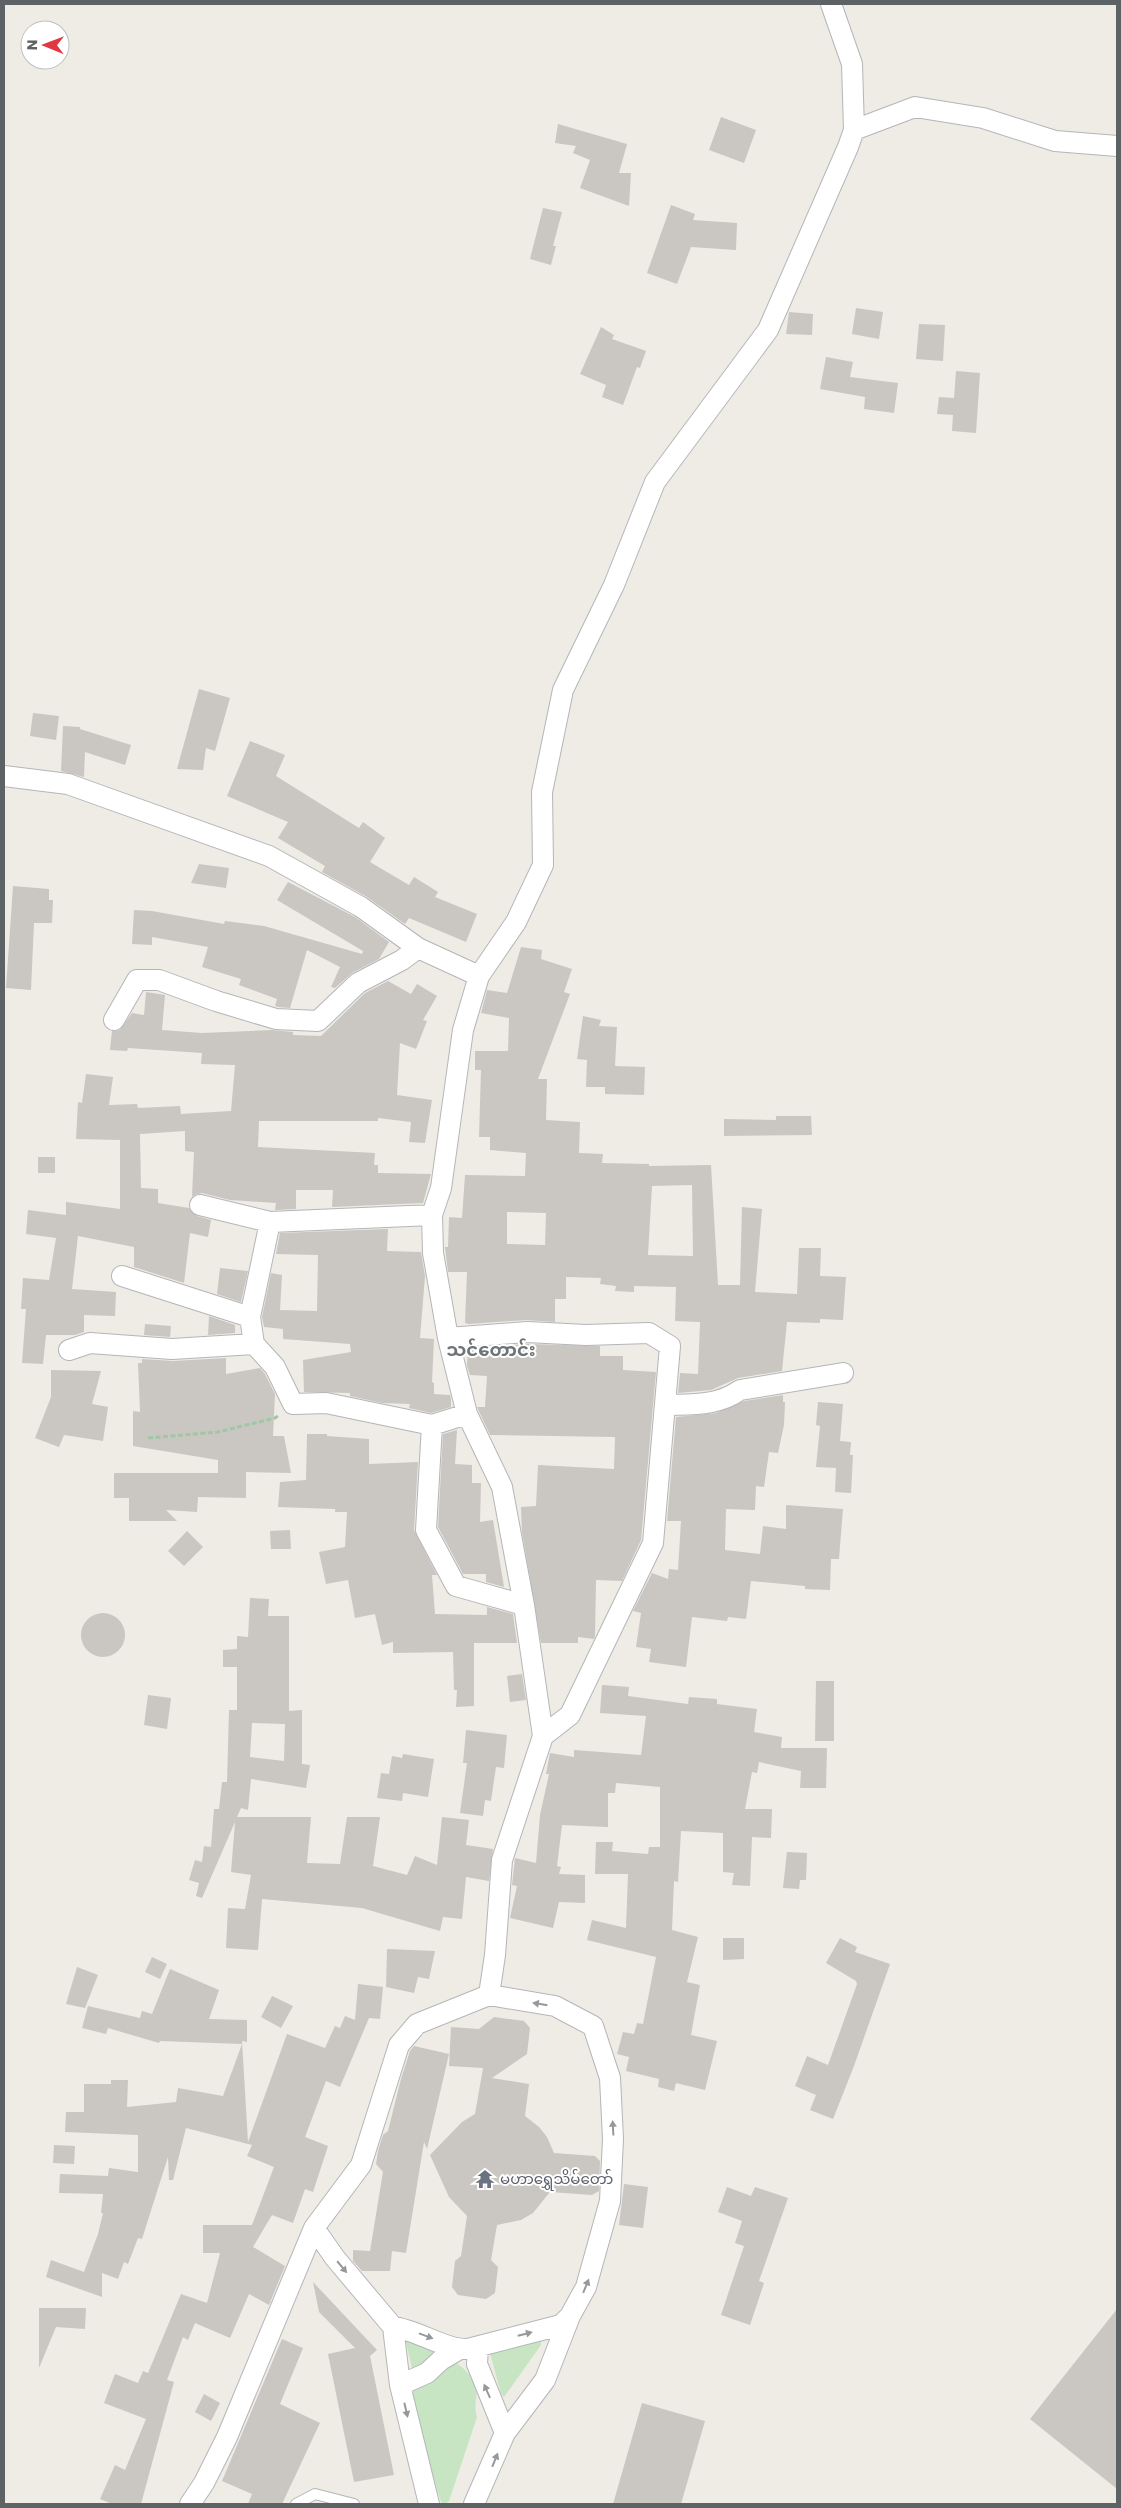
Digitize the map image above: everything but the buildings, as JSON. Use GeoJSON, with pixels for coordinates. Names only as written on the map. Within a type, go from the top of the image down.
{"type":"FeatureCollection","features":[{"type":"Feature","properties":{"kind":"street"},"geometry":{"type":"LineString","coordinates":[[489,1995],[495,1955],[502,1860],[543,1736],[524,1605],[502,1487],[468,1414],[448,1338],[433,1252],[432,1215],[441,1188],[463,1030],[478,976],[516,922],[543,865],[542,792],[563,690],[614,585],[655,482],[768,330],[854,130],[852,64],[832,4]]}},
{"type":"Feature","properties":{"kind":"street"},"geometry":{"type":"LineString","coordinates":[[854,130],[915,107],[983,118],[1054,142],[1117,146]]}},
{"type":"Feature","properties":{"kind":"street"},"geometry":{"type":"LineString","coordinates":[[4,776],[68,784],[269,856],[361,907],[418,948],[478,976]]}},
{"type":"Feature","properties":{"kind":"street"},"geometry":{"type":"LineString","coordinates":[[114,1020],[137,980],[159,980],[216,1001],[276,1019],[318,1022],[358,983],[402,960],[418,948]]}},
{"type":"Feature","properties":{"kind":"street"},"geometry":{"type":"LineString","coordinates":[[200,1205],[270,1222],[432,1215]]}},
{"type":"Feature","properties":{"kind":"street"},"geometry":{"type":"LineString","coordinates":[[270,1222],[250,1317],[254,1344],[275,1367],[293,1404],[326,1403],[432,1425],[468,1414]]}},
{"type":"Feature","properties":{"kind":"street"},"geometry":{"type":"LineString","coordinates":[[122,1276],[250,1317]]}},
{"type":"Feature","properties":{"kind":"street"},"geometry":{"type":"LineString","coordinates":[[448,1338],[526,1332],[586,1334],[649,1333],[670,1346],[653,1543],[570,1715],[543,1736]]}},
{"type":"Feature","properties":{"kind":"street"},"geometry":{"type":"LineString","coordinates":[[69,1350],[90,1343],[172,1349],[254,1344]]}},
{"type":"Feature","properties":{"kind":"street"},"geometry":{"type":"LineString","coordinates":[[666,1405],[712,1403],[729,1398],[740,1390],[843,1373]]}},
{"type":"Feature","properties":{"kind":"street"},"geometry":{"type":"LineString","coordinates":[[432,1425],[426,1530],[456,1586],[524,1605]]}},
{"type":"Feature","properties":{"kind":"street"},"geometry":{"type":"LineString","coordinates":[[190,2504],[204,2483],[227,2437],[314,2228],[360,2165],[399,2045],[417,2024],[489,1995],[555,2006],[593,2026],[610,2078],[613,2139],[610,2201],[586,2287],[570,2316],[545,2380],[505,2434],[474,2504]]}},
{"type":"Feature","properties":{"kind":"street"},"geometry":{"type":"LineString","coordinates":[[314,2228],[335,2258],[393,2327],[400,2385],[429,2504]]}},
{"type":"Feature","properties":{"kind":"street"},"geometry":{"type":"LineString","coordinates":[[400,2385],[427,2373],[441,2360],[458,2350],[478,2347],[561,2325],[570,2316]]}},
{"type":"Feature","properties":{"kind":"street"},"geometry":{"type":"LineString","coordinates":[[393,2327],[408,2329],[458,2350]]}},
{"type":"Feature","properties":{"kind":"street"},"geometry":{"type":"LineString","coordinates":[[478,2347],[477,2364],[481,2377],[505,2434]]}},
{"type":"Feature","properties":{"kind":"lane"},"geometry":{"type":"LineString","coordinates":[[296,2504],[315,2494],[354,2504]]}},
{"type":"Feature","properties":{"kind":"path"},"geometry":{"type":"LineString","coordinates":[[148,1438],[218,1432],[275,1418],[293,1404]]}},
{"type":"Feature","properties":{"kind":"green space"},"geometry":{"type":"Polygon","coordinates":[[[409,2336],[458,2364],[466,2371],[476,2387],[475,2409],[477,2417],[449,2501],[445,2504],[441,2502],[409,2400],[417,2371],[412,2368],[405,2339],[409,2336]]]}},
{"type":"Feature","properties":{"kind":"green space"},"geometry":{"type":"Polygon","coordinates":[[[541,2340],[541,2345],[504,2397],[501,2394],[490,2353],[541,2340]]]}},
{"type":"Feature","properties":{"kind":"place","name":"မဟာရွှေသိမ်တော်"},"geometry":{"type":"Point","coordinates":[485,2179]}},
{"type":"Feature","properties":{"kind":"district","name":"သင်တောင်း"},"geometry":{"type":"Point","coordinates":[491,1350]}}]}
